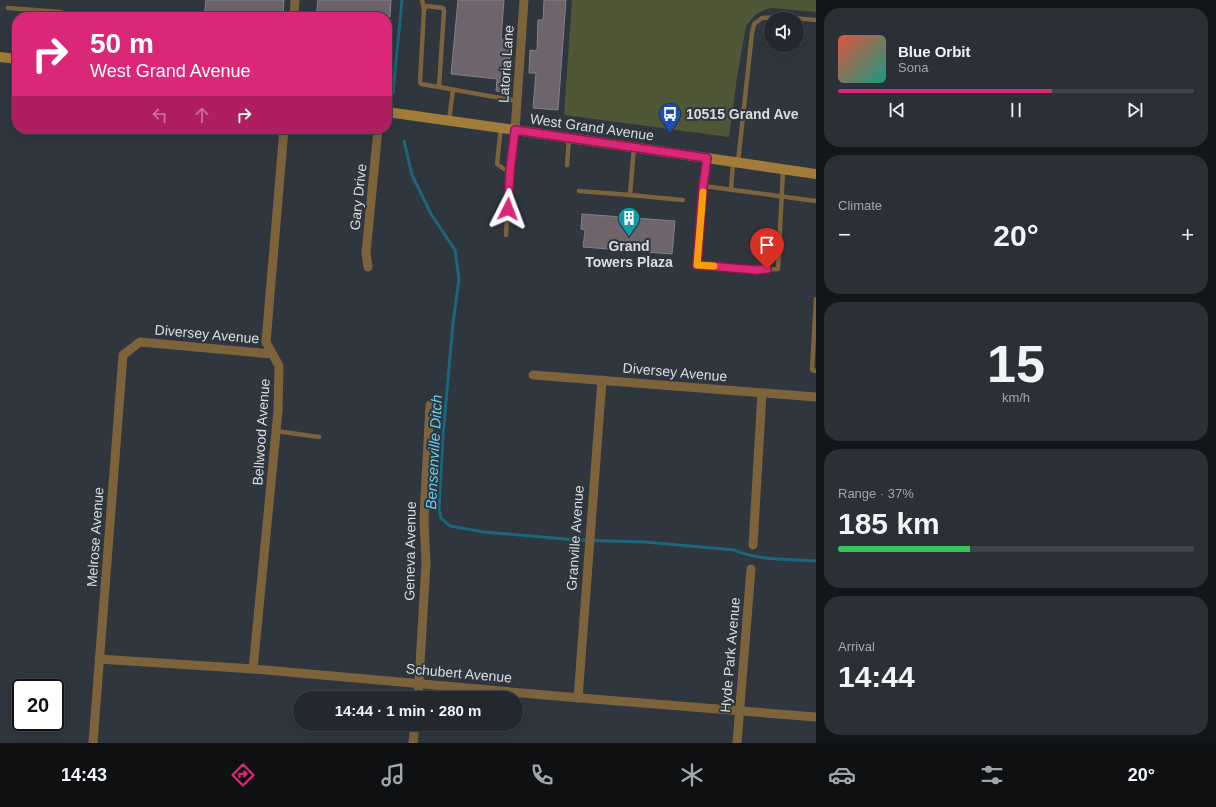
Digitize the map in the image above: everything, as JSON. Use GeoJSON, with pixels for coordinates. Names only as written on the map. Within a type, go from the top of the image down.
{"type":"FeatureCollection","features":[{"type":"Feature","properties":{"kind":"main road"},"geometry":{"type":"LineString","coordinates":[[0,57],[12,58]]}},
{"type":"Feature","properties":{"kind":"main road","name":"West Grand Avenue"},"geometry":{"type":"LineString","coordinates":[[392,113],[816,174]]}},
{"type":"Feature","properties":{"kind":"street"},"geometry":{"type":"LineString","coordinates":[[295,12],[296,0]]}},
{"type":"Feature","properties":{"kind":"street","name":"Latoria Lane"},"geometry":{"type":"LineString","coordinates":[[515,130],[524,0]]}},
{"type":"Feature","properties":{"kind":"street","name":"Bellwood Avenue"},"geometry":{"type":"LineString","coordinates":[[253,668],[278,411],[279,366],[266,342],[284,134]]}},
{"type":"Feature","properties":{"kind":"street","name":"Gary Drive"},"geometry":{"type":"LineString","coordinates":[[368,267],[366,253],[378,134]]}},
{"type":"Feature","properties":{"kind":"street","name":"Diversey Avenue"},"geometry":{"type":"LineString","coordinates":[[140,342],[272,354]]}},
{"type":"Feature","properties":{"kind":"street","name":"Melrose Avenue"},"geometry":{"type":"LineString","coordinates":[[93,743],[123,355],[140,342]]}},
{"type":"Feature","properties":{"kind":"street","name":"Diversey Avenue"},"geometry":{"type":"LineString","coordinates":[[533,375],[816,397]]}},
{"type":"Feature","properties":{"kind":"street","name":"Granville Avenue"},"geometry":{"type":"LineString","coordinates":[[578,698],[602,380]]}},
{"type":"Feature","properties":{"kind":"street"},"geometry":{"type":"LineString","coordinates":[[753,545],[762,393]]}},
{"type":"Feature","properties":{"kind":"street","name":"Geneva Avenue"},"geometry":{"type":"LineString","coordinates":[[418,691],[426,563],[424,503],[430,405]]}},
{"type":"Feature","properties":{"kind":"street","name":"Hyde Park Avenue"},"geometry":{"type":"LineString","coordinates":[[737,743],[751,569]]}},
{"type":"Feature","properties":{"kind":"street","name":"Schubert Avenue"},"geometry":{"type":"LineString","coordinates":[[99,659],[253,668],[578,698],[816,717]]}},
{"type":"Feature","properties":{"kind":"street"},"geometry":{"type":"LineString","coordinates":[[413,743],[414,731]]}},
{"type":"Feature","properties":{"kind":"lane"},"geometry":{"type":"LineString","coordinates":[[422,0],[424,9],[421,84],[517,101]]}},
{"type":"Feature","properties":{"kind":"lane"},"geometry":{"type":"LineString","coordinates":[[424,9],[427,6],[443,8],[444,11],[439,88]]}},
{"type":"Feature","properties":{"kind":"lane"},"geometry":{"type":"LineString","coordinates":[[8,8],[61,12]]}},
{"type":"Feature","properties":{"kind":"lane"},"geometry":{"type":"LineString","coordinates":[[731,190],[754,24],[762,18],[779,17],[816,20]]}},
{"type":"Feature","properties":{"kind":"lane"},"geometry":{"type":"LineString","coordinates":[[449,120],[453,90]]}},
{"type":"Feature","properties":{"kind":"lane"},"geometry":{"type":"LineString","coordinates":[[500,128],[498,164],[504,169],[510,170]]}},
{"type":"Feature","properties":{"kind":"lane"},"geometry":{"type":"LineString","coordinates":[[506,235],[510,170],[515,130]]}},
{"type":"Feature","properties":{"kind":"lane"},"geometry":{"type":"LineString","coordinates":[[567,165],[569,138]]}},
{"type":"Feature","properties":{"kind":"lane"},"geometry":{"type":"LineString","coordinates":[[630,195],[634,147]]}},
{"type":"Feature","properties":{"kind":"lane"},"geometry":{"type":"LineString","coordinates":[[707,158],[703,186],[697,265],[756,270],[778,269],[784,169]]}},
{"type":"Feature","properties":{"kind":"lane"},"geometry":{"type":"LineString","coordinates":[[703,186],[816,201]]}},
{"type":"Feature","properties":{"kind":"lane"},"geometry":{"type":"LineString","coordinates":[[579,191],[683,200]]}},
{"type":"Feature","properties":{"kind":"lane"},"geometry":{"type":"LineString","coordinates":[[814,370],[816,299]]}},
{"type":"Feature","properties":{"kind":"lane"},"geometry":{"type":"LineString","coordinates":[[276,431],[319,437]]}},
{"type":"Feature","properties":{"kind":"green space"},"geometry":{"type":"Polygon","coordinates":[[[572,0],[816,0],[816,12],[770,8],[756,14],[746,26],[729,137],[564,115],[572,0]]]}},
{"type":"Feature","properties":{"kind":"building"},"geometry":{"type":"Polygon","coordinates":[[[206,0],[284,0],[283,12],[205,12],[206,0]]]}},
{"type":"Feature","properties":{"kind":"building"},"geometry":{"type":"Polygon","coordinates":[[[318,0],[391,0],[390,12],[317,12],[318,0]]]}},
{"type":"Feature","properties":{"kind":"building"},"geometry":{"type":"Polygon","coordinates":[[[458,0],[504,0],[501,39],[511,40],[508,92],[496,91],[497,79],[451,74],[458,0]]]}},
{"type":"Feature","properties":{"kind":"building"},"geometry":{"type":"Polygon","coordinates":[[[544,0],[566,0],[558,110],[533,108],[536,73],[529,73],[530,50],[537,51],[538,20],[543,20],[544,0]]]}},
{"type":"Feature","properties":{"kind":"building","name":"Grand Towers Plaza"},"geometry":{"type":"Polygon","coordinates":[[[582,214],[675,221],[672,254],[583,247],[585,230],[581,229],[582,214]]]}},
{"type":"Feature","properties":{"kind":"waterway","name":"Bensenville Ditch"},"geometry":{"type":"LineString","coordinates":[[393,93],[402,0]]}},
{"type":"Feature","properties":{"kind":"waterway","name":"Bensenville Ditch"},"geometry":{"type":"LineString","coordinates":[[404,141],[412,175],[431,214],[455,250],[459,279],[453,323],[443,435],[439,509],[441,518],[450,526],[484,532],[577,540],[645,542],[734,550],[744,554],[764,558],[816,561]]}},
{"type":"Feature","properties":{"kind":"slow traffic"},"geometry":{"type":"LineString","coordinates":[[703,192],[697,265],[714,266]]}},
{"type":"Feature","properties":{"kind":"place","name":"10515 Grand Ave"},"geometry":{"type":"Point","coordinates":[670,134]}},
{"type":"Feature","properties":{"kind":"place","name":"Grand Towers Plaza"},"geometry":{"type":"Point","coordinates":[629,238]}},
{"type":"Feature","properties":{"kind":"route"},"geometry":{"type":"LineString","coordinates":[[508,209],[510,170],[515,130],[707,158],[703,186],[697,265],[756,270],[767,269]]}}]}
